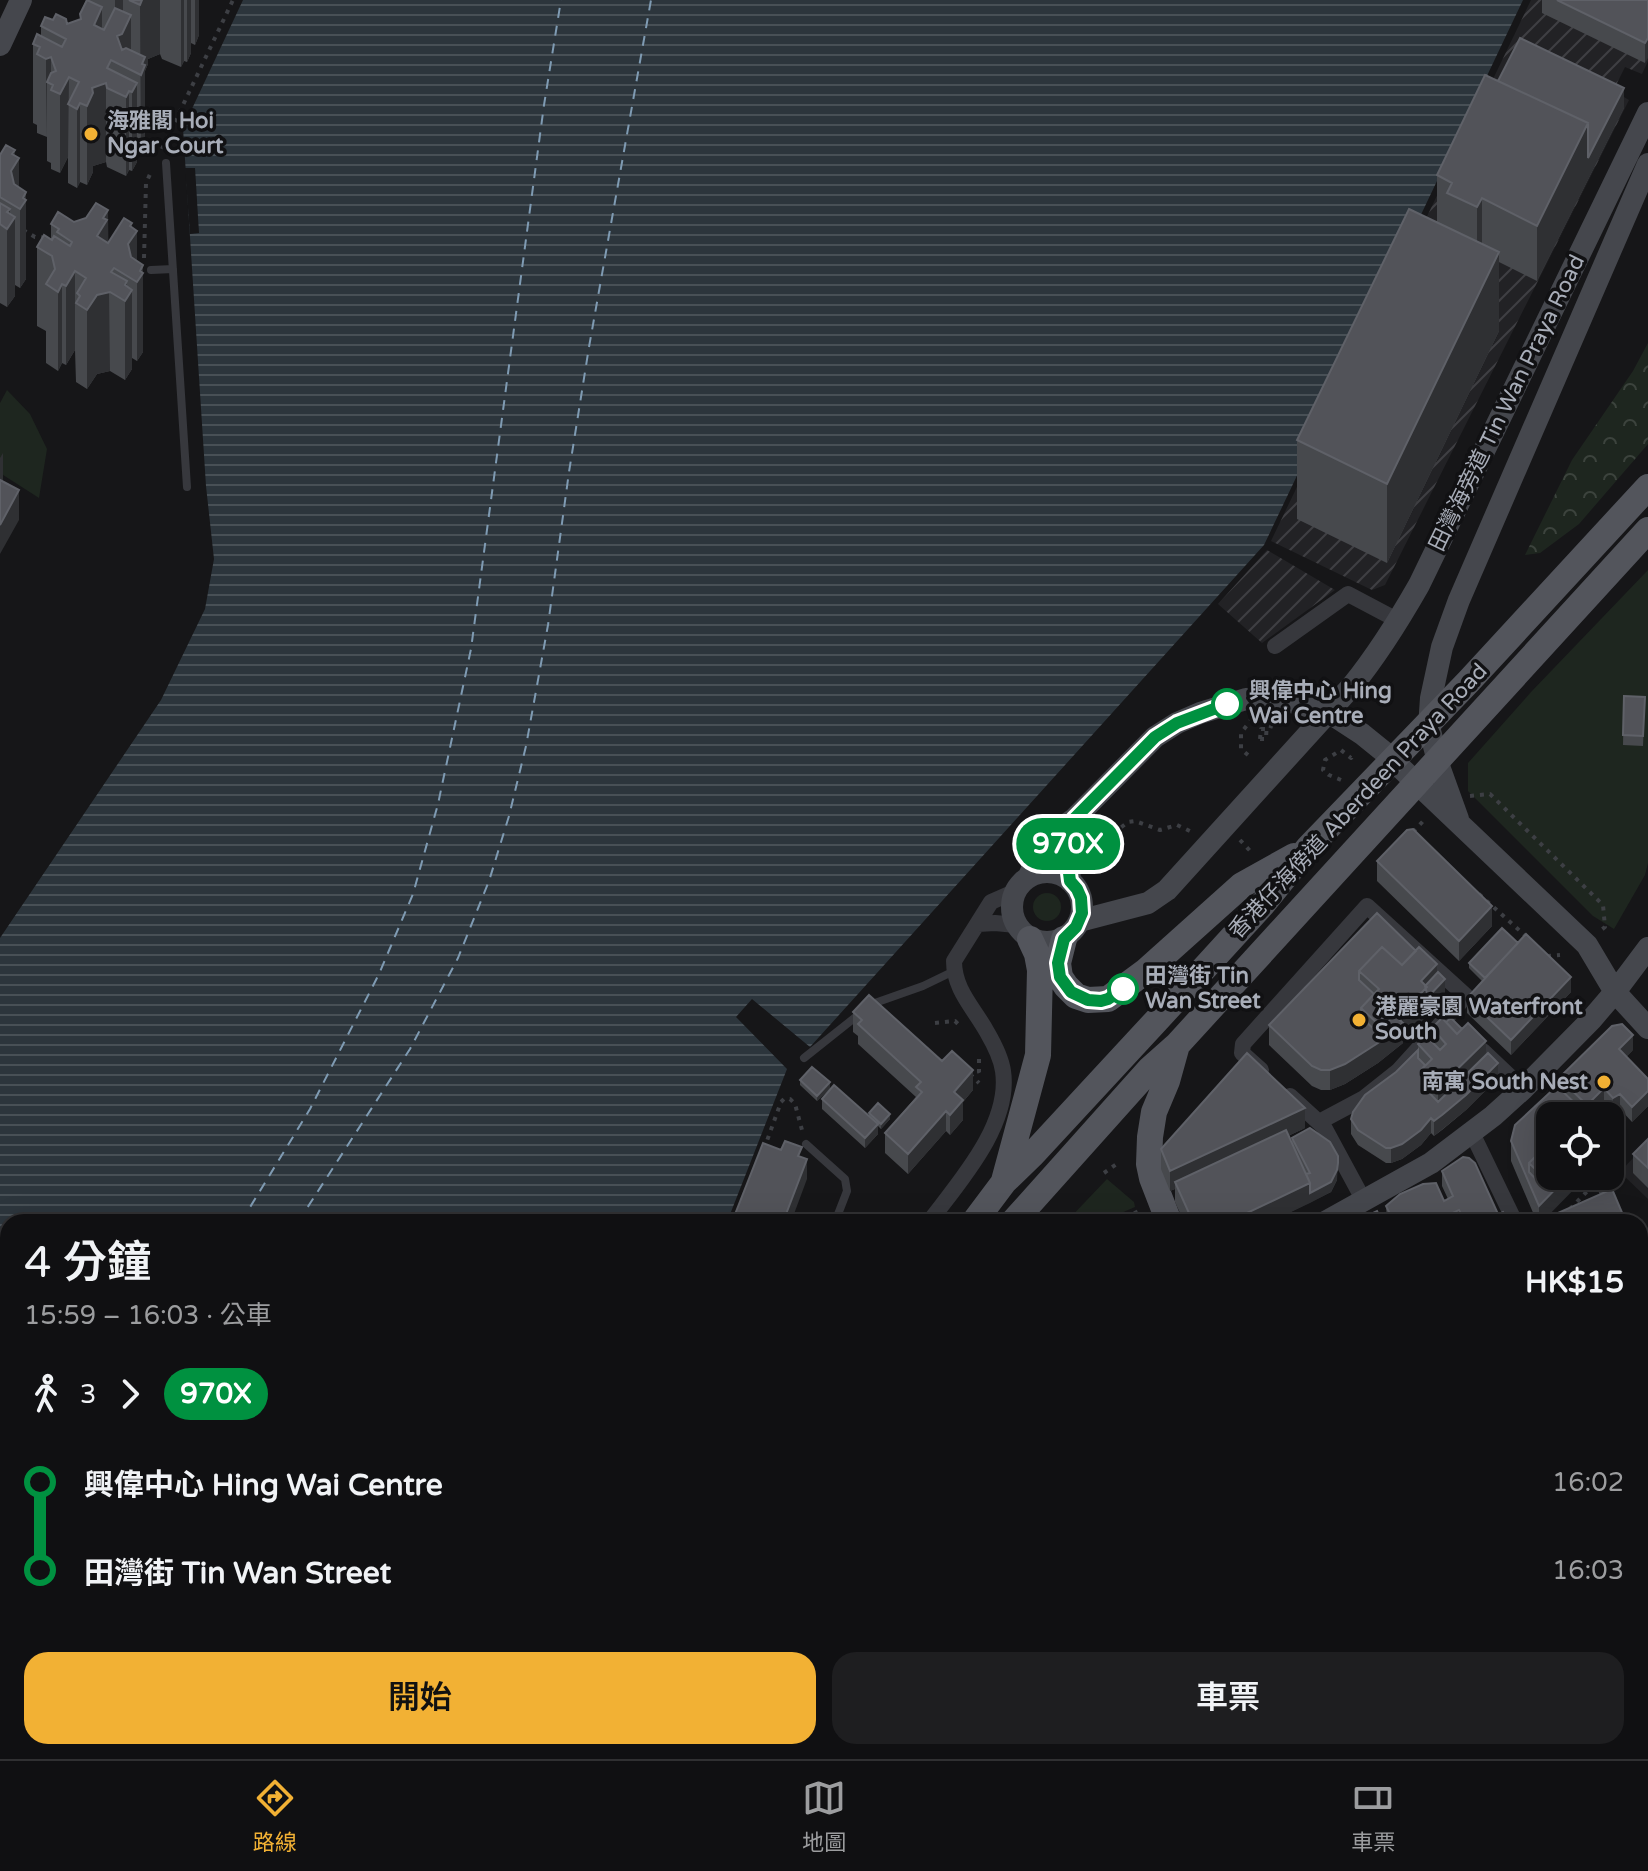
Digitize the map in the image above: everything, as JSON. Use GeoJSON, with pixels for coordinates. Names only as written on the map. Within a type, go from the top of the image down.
{"type":"FeatureCollection","features":[{"type":"Feature","properties":{"kind":"main road"},"geometry":{"type":"LineString","coordinates":[[0,45],[21,0]]}},
{"type":"Feature","properties":{"kind":"main road","name":"田灣海旁道 Tin Wan Praya Road"},"geometry":{"type":"LineString","coordinates":[[1071,930],[1116,910],[1148,903],[1167,890],[1372,661],[1399,621],[1453,516],[1648,113]]}},
{"type":"Feature","properties":{"kind":"main road"},"geometry":{"type":"LineString","coordinates":[[1459,824],[1429,727],[1431,698],[1442,647],[1459,600],[1648,164]]}},
{"type":"Feature","properties":{"kind":"main road","name":"香港仔海傍道 Aberdeen Praya Road"},"geometry":{"type":"LineString","coordinates":[[980,1214],[1004,1182],[1262,905],[1309,847],[1469,681],[1648,487]]}},
{"type":"Feature","properties":{"kind":"main road","name":"香港仔海傍道 Aberdeen Praya Road"},"geometry":{"type":"LineString","coordinates":[[1020,1214],[1648,530]]}},
{"type":"Feature","properties":{"kind":"main road"},"geometry":{"type":"LineString","coordinates":[[1309,847],[1242,885],[1114,996],[1101,1001],[1076,996],[1060,977],[1058,963],[1071,930],[1082,913],[1068,845],[1102,789],[1155,737],[1177,723],[1227,704],[1246,699],[1272,698],[1336,717],[1362,734],[1587,945],[1615,992],[1648,1028]]}},
{"type":"Feature","properties":{"kind":"main road"},"geometry":{"type":"LineString","coordinates":[[1004,1182],[1038,1055],[1040,970],[1037,954],[1012,915],[1012,904],[1040,852],[1057,831],[1084,821]]}},
{"type":"Feature","properties":{"kind":"main road"},"geometry":{"type":"LineString","coordinates":[[1022,884],[1037,873],[1049,872],[1063,876],[1100,907],[1116,910]]}},
{"type":"Feature","properties":{"kind":"main road"},"geometry":{"type":"LineString","coordinates":[[1023,932],[1041,942],[1052,943],[1071,930]]}},
{"type":"Feature","properties":{"kind":"main road"},"geometry":{"type":"LineString","coordinates":[[1340,1214],[1431,1163],[1523,1089],[1591,1020],[1648,948]]}},
{"type":"Feature","properties":{"kind":"main road"},"geometry":{"type":"LineString","coordinates":[[1165,1214],[1155,1192],[1150,1151],[1154,1112],[1177,1045]]}},
{"type":"Feature","properties":{"kind":"street"},"geometry":{"type":"LineString","coordinates":[[1275,646],[1348,594],[1399,621]]}},
{"type":"Feature","properties":{"kind":"street"},"geometry":{"type":"LineString","coordinates":[[935,1214],[973,1165],[995,1124],[1003,1093],[999,1055],[988,1032],[963,997],[954,971],[954,961],[991,902],[1022,884]]}},
{"type":"Feature","properties":{"kind":"street"},"geometry":{"type":"LineString","coordinates":[[1319,1122],[1364,1098],[1457,1026],[1466,996],[1367,906],[1243,1044],[1242,1053],[1244,1064],[1319,1122],[1336,1146],[1364,1201]]}},
{"type":"Feature","properties":{"kind":"street"},"geometry":{"type":"LineString","coordinates":[[978,924],[995,923],[1023,932]]}},
{"type":"Feature","properties":{"kind":"street"},"geometry":{"type":"LineString","coordinates":[[1457,1026],[1523,1089]]}},
{"type":"Feature","properties":{"kind":"street"},"geometry":{"type":"LineString","coordinates":[[1472,1133],[1511,1214]]}},
{"type":"Feature","properties":{"kind":"lane"},"geometry":{"type":"LineString","coordinates":[[166,163],[187,487]]}},
{"type":"Feature","properties":{"kind":"lane"},"geometry":{"type":"LineString","coordinates":[[151,270],[173,269]]}},
{"type":"Feature","properties":{"kind":"lane"},"geometry":{"type":"LineString","coordinates":[[804,1058],[872,1004],[954,971]]}},
{"type":"Feature","properties":{"kind":"lane"},"geometry":{"type":"LineString","coordinates":[[806,1144],[845,1179],[847,1191],[838,1214]]}},
{"type":"Feature","properties":{"kind":"path"},"geometry":{"type":"LineString","coordinates":[[159,154],[233,0]]}},
{"type":"Feature","properties":{"kind":"path"},"geometry":{"type":"LineString","coordinates":[[144,259],[146,183],[152,169]]}},
{"type":"Feature","properties":{"kind":"path"},"geometry":{"type":"LineString","coordinates":[[23,230],[35,237],[59,238]]}},
{"type":"Feature","properties":{"kind":"path"},"geometry":{"type":"LineString","coordinates":[[1260,739],[1261,729],[1270,729],[1274,718]]}},
{"type":"Feature","properties":{"kind":"path"},"geometry":{"type":"LineString","coordinates":[[1245,727],[1241,733],[1241,749],[1248,755]]}},
{"type":"Feature","properties":{"kind":"path"},"geometry":{"type":"LineString","coordinates":[[1341,780],[1323,770],[1325,760],[1341,750],[1351,758],[1354,754]]}},
{"type":"Feature","properties":{"kind":"path"},"geometry":{"type":"LineString","coordinates":[[1458,798],[1490,794],[1603,905],[1605,927]]}},
{"type":"Feature","properties":{"kind":"path"},"geometry":{"type":"LineString","coordinates":[[1410,827],[1409,833],[1433,811]]}},
{"type":"Feature","properties":{"kind":"path"},"geometry":{"type":"LineString","coordinates":[[1084,821],[1100,841],[1128,822],[1135,821],[1160,830],[1182,826],[1197,834]]}},
{"type":"Feature","properties":{"kind":"path"},"geometry":{"type":"LineString","coordinates":[[1238,838],[1247,847]]}},
{"type":"Feature","properties":{"kind":"path"},"geometry":{"type":"LineString","coordinates":[[1469,884],[1548,957],[1560,955]]}},
{"type":"Feature","properties":{"kind":"path"},"geometry":{"type":"LineString","coordinates":[[935,1023],[955,1021]]}},
{"type":"Feature","properties":{"kind":"path"},"geometry":{"type":"LineString","coordinates":[[970,1074],[980,1081],[979,1072]]}},
{"type":"Feature","properties":{"kind":"path"},"geometry":{"type":"LineString","coordinates":[[761,1156],[781,1102],[786,1098],[795,1104],[806,1144]]}},
{"type":"Feature","properties":{"kind":"path"},"geometry":{"type":"LineString","coordinates":[[1104,1173],[1118,1163]]}},
{"type":"Feature","properties":{"kind":"path"},"geometry":{"type":"LineString","coordinates":[[1567,1212],[1591,1190]]}},
{"type":"Feature","properties":{"kind":"path"},"geometry":{"type":"LineString","coordinates":[[1599,1190],[1603,1199]]}},
{"type":"Feature","properties":{"kind":"path"},"geometry":{"type":"LineString","coordinates":[[1134,1214],[1145,1209]]}},
{"type":"Feature","properties":{"kind":"shaded area"},"geometry":{"type":"Polygon","coordinates":[[[243,0],[1523,0],[1264,545],[810,1047],[752,999],[736,1017],[787,1069],[730,1214],[0,1214],[0,938],[161,700],[205,609],[214,559],[206,486],[183,128],[243,0]]]}},
{"type":"Feature","properties":{"kind":"shaded area"},"geometry":{"type":"Polygon","coordinates":[[[1531,0],[1648,0],[1648,61],[1642,74],[1625,67],[1613,91],[1629,100],[1385,585],[1372,590],[1271,541],[1531,0]]]}},
{"type":"Feature","properties":{"kind":"shaded area"},"geometry":{"type":"Polygon","coordinates":[[[1267,550],[1335,590],[1262,643],[1218,604],[1267,550]]]}},
{"type":"Feature","properties":{"kind":"shaded area"},"geometry":{"type":"Polygon","coordinates":[[[1648,1142],[1648,1199],[1624,1176],[1624,1168],[1648,1142]]]}},
{"type":"Feature","properties":{"kind":"green space"},"geometry":{"type":"Polygon","coordinates":[[[1648,343],[1648,444],[1579,524],[1540,553],[1525,555],[1572,460],[1633,371],[1648,343]]]}},
{"type":"Feature","properties":{"kind":"green space"},"geometry":{"type":"Polygon","coordinates":[[[7,390],[30,414],[47,449],[39,498],[0,473],[0,403],[7,390]]]}},
{"type":"Feature","properties":{"kind":"green space"},"geometry":{"type":"Polygon","coordinates":[[[1648,570],[1648,863],[1645,875],[1614,929],[1593,916],[1468,791],[1468,763],[1648,570]]]}},
{"type":"Feature","properties":{"kind":"green space"},"geometry":{"type":"Polygon","coordinates":[[[1047,893],[1057,897],[1061,907],[1057,917],[1047,921],[1037,917],[1033,907],[1037,897],[1047,893]]]}},
{"type":"Feature","properties":{"kind":"green space"},"geometry":{"type":"Polygon","coordinates":[[[1107,1179],[1134,1202],[1135,1207],[1119,1214],[1074,1214],[1107,1179]]]}},
{"type":"Feature","properties":{"kind":"pier"},"geometry":{"type":"Polygon","coordinates":[[[185,168],[195,168],[199,233],[190,234],[185,168]]]}},
{"type":"Feature","properties":{"kind":"building"},"geometry":{"type":"Polygon","coordinates":[[[87,0],[102,7],[94,25],[104,30],[115,8],[131,15],[122,34],[117,36],[122,50],[126,48],[145,57],[142,64],[145,65],[141,75],[111,60],[107,68],[137,83],[132,92],[129,91],[126,97],[107,88],[106,83],[92,88],[87,106],[80,103],[77,109],[68,104],[79,82],[69,77],[60,94],[51,90],[53,85],[47,82],[51,73],[56,71],[51,57],[46,59],[37,54],[40,47],[33,44],[37,34],[62,47],[66,39],[41,26],[45,17],[53,20],[56,14],[66,19],[67,24],[81,19],[80,14],[87,0]]]}},
{"type":"Feature","properties":{"kind":"building"},"geometry":{"type":"Polygon","coordinates":[[[1557,0],[1648,0],[1648,38],[1645,43],[1557,0]]]}},
{"type":"Feature","properties":{"kind":"building"},"geometry":{"type":"Polygon","coordinates":[[[1520,38],[1624,88],[1588,158],[1588,123],[1498,81],[1520,38]]]}},
{"type":"Feature","properties":{"kind":"building"},"geometry":{"type":"Polygon","coordinates":[[[1485,75],[1588,123],[1537,226],[1482,198],[1477,207],[1447,193],[1452,183],[1437,175],[1485,75]]]}},
{"type":"Feature","properties":{"kind":"building"},"geometry":{"type":"Polygon","coordinates":[[[6,145],[15,150],[12,154],[19,158],[11,171],[14,184],[26,192],[23,198],[26,200],[20,209],[0,197],[0,155],[6,145]]]}},
{"type":"Feature","properties":{"kind":"building"},"geometry":{"type":"Polygon","coordinates":[[[0,203],[10,209],[7,212],[15,217],[7,229],[0,224],[0,203]]]}},
{"type":"Feature","properties":{"kind":"building"},"geometry":{"type":"Polygon","coordinates":[[[96,203],[108,210],[103,218],[107,220],[97,236],[108,243],[124,218],[132,223],[130,226],[137,231],[128,244],[131,257],[143,265],[140,271],[143,273],[137,282],[114,268],[111,272],[127,281],[125,285],[132,290],[125,301],[110,292],[97,295],[87,310],[76,303],[80,296],[77,293],[86,278],[75,271],[66,286],[62,284],[58,292],[46,284],[55,269],[52,256],[37,247],[44,235],[52,240],[54,236],[70,246],[72,242],[51,224],[58,212],[74,222],[86,218],[96,203]]]}},
{"type":"Feature","properties":{"kind":"building"},"geometry":{"type":"Polygon","coordinates":[[[1409,209],[1499,252],[1387,484],[1297,440],[1409,209]]]}},
{"type":"Feature","properties":{"kind":"building"},"geometry":{"type":"Polygon","coordinates":[[[0,480],[19,490],[0,525],[0,480]]]}},
{"type":"Feature","properties":{"kind":"building"},"geometry":{"type":"Polygon","coordinates":[[[1624,696],[1645,697],[1643,736],[1623,735],[1624,696]]]}},
{"type":"Feature","properties":{"kind":"building"},"geometry":{"type":"Polygon","coordinates":[[[1413,829],[1492,906],[1459,941],[1377,861],[1407,830],[1413,829]]]}},
{"type":"Feature","properties":{"kind":"building"},"geometry":{"type":"Polygon","coordinates":[[[1377,913],[1416,951],[1402,965],[1382,947],[1359,971],[1359,980],[1374,994],[1361,1008],[1361,1017],[1378,1033],[1394,1015],[1403,1023],[1345,1064],[1321,1070],[1312,1066],[1269,1025],[1377,913]]]}},
{"type":"Feature","properties":{"kind":"building"},"geometry":{"type":"Polygon","coordinates":[[[1502,928],[1518,943],[1485,978],[1469,963],[1502,928]]]}},
{"type":"Feature","properties":{"kind":"building"},"geometry":{"type":"Polygon","coordinates":[[[1526,934],[1571,977],[1511,1040],[1467,998],[1526,934]]]}},
{"type":"Feature","properties":{"kind":"building"},"geometry":{"type":"Polygon","coordinates":[[[1382,947],[1402,965],[1419,947],[1437,964],[1421,981],[1427,987],[1402,1013],[1394,1006],[1378,1024],[1361,1008],[1379,989],[1359,971],[1382,947]]]}},
{"type":"Feature","properties":{"kind":"building"},"geometry":{"type":"Polygon","coordinates":[[[1438,972],[1445,979],[1428,997],[1425,986],[1438,972]]]}},
{"type":"Feature","properties":{"kind":"building"},"geometry":{"type":"Polygon","coordinates":[[[869,995],[942,1061],[952,1051],[973,1070],[954,1092],[963,1100],[950,1115],[946,1111],[908,1154],[885,1133],[922,1092],[916,1087],[921,1082],[858,1024],[862,1020],[853,1012],[869,995]]]}},
{"type":"Feature","properties":{"kind":"building"},"geometry":{"type":"Polygon","coordinates":[[[1442,1018],[1457,1034],[1468,1023],[1486,1041],[1438,1088],[1421,1070],[1432,1059],[1418,1044],[1426,1036],[1440,1050],[1446,1044],[1432,1028],[1442,1018]]]}},
{"type":"Feature","properties":{"kind":"building"},"geometry":{"type":"Polygon","coordinates":[[[1451,1018],[1462,1029],[1457,1034],[1446,1022],[1451,1018]]]}},
{"type":"Feature","properties":{"kind":"building","name":"南寓 South Nest"},"geometry":{"type":"Polygon","coordinates":[[[1622,1024],[1633,1035],[1619,1049],[1648,1079],[1648,1091],[1632,1107],[1620,1094],[1613,1098],[1604,1088],[1590,1102],[1584,1102],[1559,1078],[1612,1026],[1622,1024]]]}},
{"type":"Feature","properties":{"kind":"building"},"geometry":{"type":"Polygon","coordinates":[[[1418,1050],[1418,1058],[1425,1065],[1421,1070],[1421,1084],[1438,1102],[1488,1053],[1498,1063],[1442,1115],[1434,1121],[1431,1118],[1402,1144],[1386,1148],[1358,1130],[1351,1119],[1353,1112],[1365,1095],[1396,1072],[1418,1050]]]}},
{"type":"Feature","properties":{"kind":"building"},"geometry":{"type":"Polygon","coordinates":[[[1247,1053],[1305,1108],[1170,1171],[1161,1149],[1247,1053]]]}},
{"type":"Feature","properties":{"kind":"building"},"geometry":{"type":"Polygon","coordinates":[[[812,1067],[830,1082],[817,1096],[800,1080],[812,1067]]]}},
{"type":"Feature","properties":{"kind":"building"},"geometry":{"type":"Polygon","coordinates":[[[834,1085],[878,1124],[865,1138],[822,1099],[834,1085]]]}},
{"type":"Feature","properties":{"kind":"building"},"geometry":{"type":"Polygon","coordinates":[[[1557,1086],[1574,1102],[1540,1102],[1557,1086]]]}},
{"type":"Feature","properties":{"kind":"building"},"geometry":{"type":"Polygon","coordinates":[[[878,1103],[890,1114],[881,1124],[869,1113],[878,1103]]]}},
{"type":"Feature","properties":{"kind":"building"},"geometry":{"type":"Polygon","coordinates":[[[1536,1106],[1536,1156],[1529,1163],[1529,1172],[1536,1179],[1536,1190],[1554,1190],[1539,1206],[1511,1141],[1515,1125],[1536,1106]]]}},
{"type":"Feature","properties":{"kind":"building"},"geometry":{"type":"Polygon","coordinates":[[[1310,1128],[1330,1142],[1338,1156],[1338,1163],[1331,1182],[1310,1193],[1306,1174],[1310,1173],[1292,1138],[1310,1128]]]}},
{"type":"Feature","properties":{"kind":"building"},"geometry":{"type":"Polygon","coordinates":[[[1286,1130],[1310,1183],[1245,1214],[1189,1214],[1175,1182],[1286,1130]]]}},
{"type":"Feature","properties":{"kind":"building"},"geometry":{"type":"Polygon","coordinates":[[[1648,1139],[1648,1168],[1633,1154],[1648,1139]]]}},
{"type":"Feature","properties":{"kind":"building"},"geometry":{"type":"Polygon","coordinates":[[[785,1141],[802,1147],[798,1156],[807,1159],[786,1214],[735,1214],[763,1143],[781,1150],[785,1141]]]}},
{"type":"Feature","properties":{"kind":"building"},"geometry":{"type":"Polygon","coordinates":[[[1536,1156],[1536,1170],[1529,1163],[1536,1156]]]}},
{"type":"Feature","properties":{"kind":"building"},"geometry":{"type":"Polygon","coordinates":[[[1463,1157],[1469,1158],[1475,1163],[1498,1214],[1461,1214],[1459,1210],[1450,1214],[1390,1214],[1386,1206],[1400,1194],[1423,1184],[1436,1183],[1444,1201],[1453,1196],[1442,1171],[1463,1157]]]}},
{"type":"Feature","properties":{"kind":"building"},"geometry":{"type":"Polygon","coordinates":[[[1612,1190],[1623,1214],[1556,1214],[1612,1190]]]}},
{"type":"Feature","properties":{"kind":"ferry route"},"geometry":{"type":"LineString","coordinates":[[246,1214],[310,1109],[379,974],[413,894],[438,804],[471,649],[544,105],[561,0]]}},
{"type":"Feature","properties":{"kind":"ferry route"},"geometry":{"type":"LineString","coordinates":[[303,1214],[410,1049],[458,958],[489,881],[509,816],[526,746],[548,625],[589,347],[651,0]]}},
{"type":"Feature","properties":{"kind":"bus line","name":"970X"},"geometry":{"type":"LineString","coordinates":[[1123,989],[1108,999],[1088,1000],[1071,992],[1060,977],[1058,963],[1064,939],[1076,927],[1082,913],[1081,898],[1070,881],[1067,857],[1074,819],[1155,737],[1177,723],[1227,704]]}},
{"type":"Feature","properties":{"kind":"place","name":"海雅閣 Hoi Ngar Court"},"geometry":{"type":"Point","coordinates":[91,134]}},
{"type":"Feature","properties":{"kind":"place","name":"興偉中心 Hing Wai Centre"},"geometry":{"type":"Point","coordinates":[1227,704]}},
{"type":"Feature","properties":{"kind":"place","name":"田灣街 Tin Wan Street"},"geometry":{"type":"Point","coordinates":[1123,989]}},
{"type":"Feature","properties":{"kind":"place","name":"港麗豪園 Waterfront South"},"geometry":{"type":"Point","coordinates":[1359,1020]}},
{"type":"Feature","properties":{"kind":"place","name":"南寓 South Nest"},"geometry":{"type":"Point","coordinates":[1604,1082]}}]}
